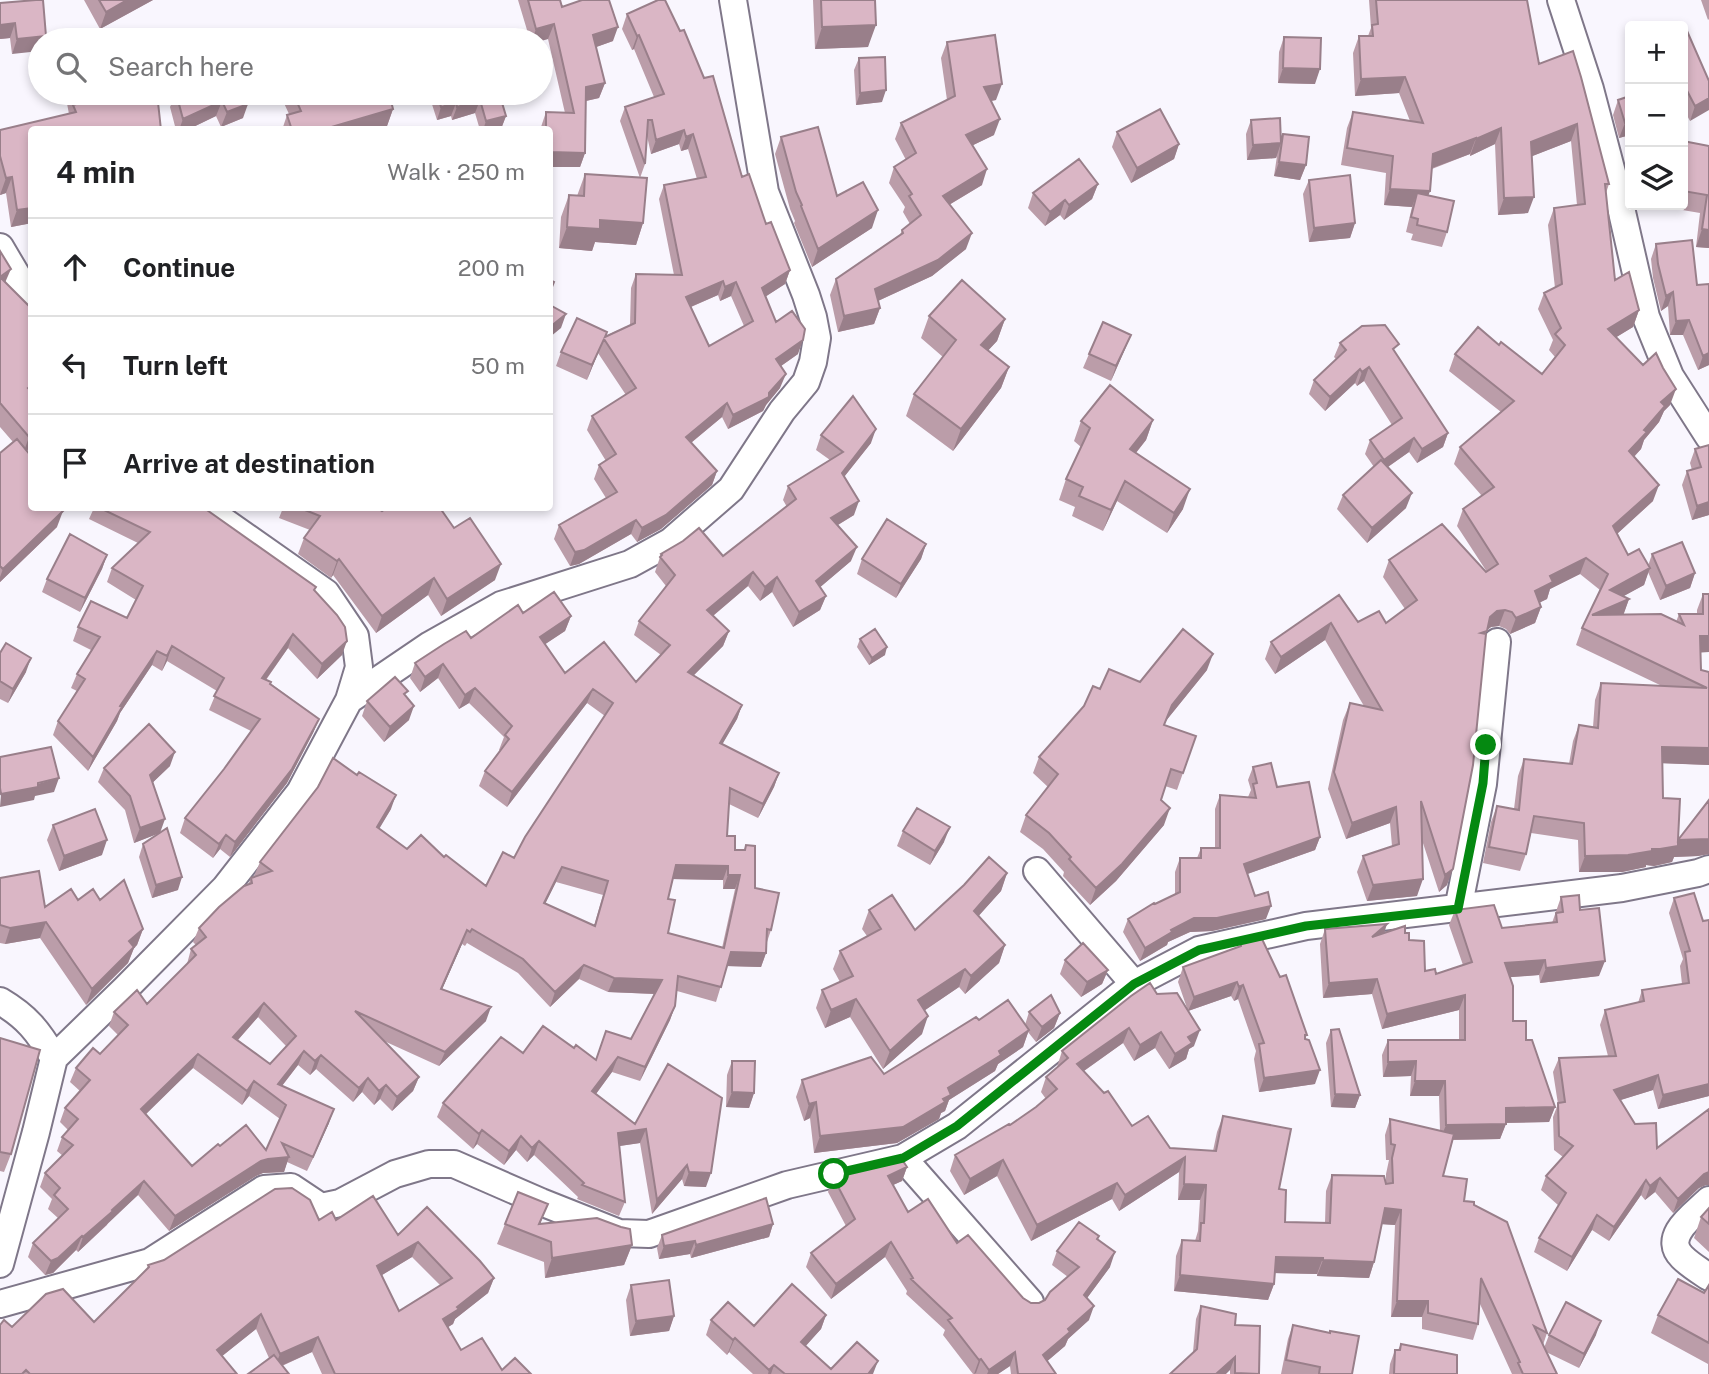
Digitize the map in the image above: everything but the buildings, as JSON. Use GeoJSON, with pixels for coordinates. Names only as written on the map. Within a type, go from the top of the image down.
{"type":"FeatureCollection","features":[{"type":"Feature","properties":{"kind":"street"},"geometry":{"type":"LineString","coordinates":[[349,701],[430,646],[501,605],[630,564],[670,542],[731,489],[782,411],[806,382],[817,338],[815,327],[806,295],[765,192],[733,0]]}},
{"type":"Feature","properties":{"kind":"street"},"geometry":{"type":"LineString","coordinates":[[1561,0],[1590,89],[1646,317],[1670,376],[1709,437]]}},
{"type":"Feature","properties":{"kind":"street"},"geometry":{"type":"LineString","coordinates":[[0,247],[28,294]]}},
{"type":"Feature","properties":{"kind":"street"},"geometry":{"type":"LineString","coordinates":[[0,1264],[54,1058],[225,888],[300,792],[349,701],[359,667],[355,636],[326,593],[209,511]]}},
{"type":"Feature","properties":{"kind":"street"},"geometry":{"type":"LineString","coordinates":[[1458,909],[1483,783],[1497,642]]}},
{"type":"Feature","properties":{"kind":"street"},"geometry":{"type":"LineString","coordinates":[[0,1304],[150,1262],[264,1189],[291,1187],[321,1207],[340,1203],[395,1174],[429,1164],[454,1164],[619,1233],[649,1234],[788,1185],[903,1158],[957,1126],[1134,984],[1199,950],[1306,926],[1622,888],[1709,869]]}},
{"type":"Feature","properties":{"kind":"street"},"geometry":{"type":"LineString","coordinates":[[1037,870],[1134,984]]}},
{"type":"Feature","properties":{"kind":"street"},"geometry":{"type":"LineString","coordinates":[[0,1001],[18,1012],[32,1026],[54,1058]]}},
{"type":"Feature","properties":{"kind":"street"},"geometry":{"type":"LineString","coordinates":[[903,1158],[1030,1302]]}},
{"type":"Feature","properties":{"kind":"street"},"geometry":{"type":"LineString","coordinates":[[1709,1200],[1677,1231],[1675,1242],[1680,1255],[1709,1277]]}},
{"type":"Feature","properties":{"kind":"route"},"geometry":{"type":"LineString","coordinates":[[834,1174],[903,1158],[957,1126],[1134,984],[1199,950],[1306,926],[1458,909],[1483,783],[1486,745]]}}]}
